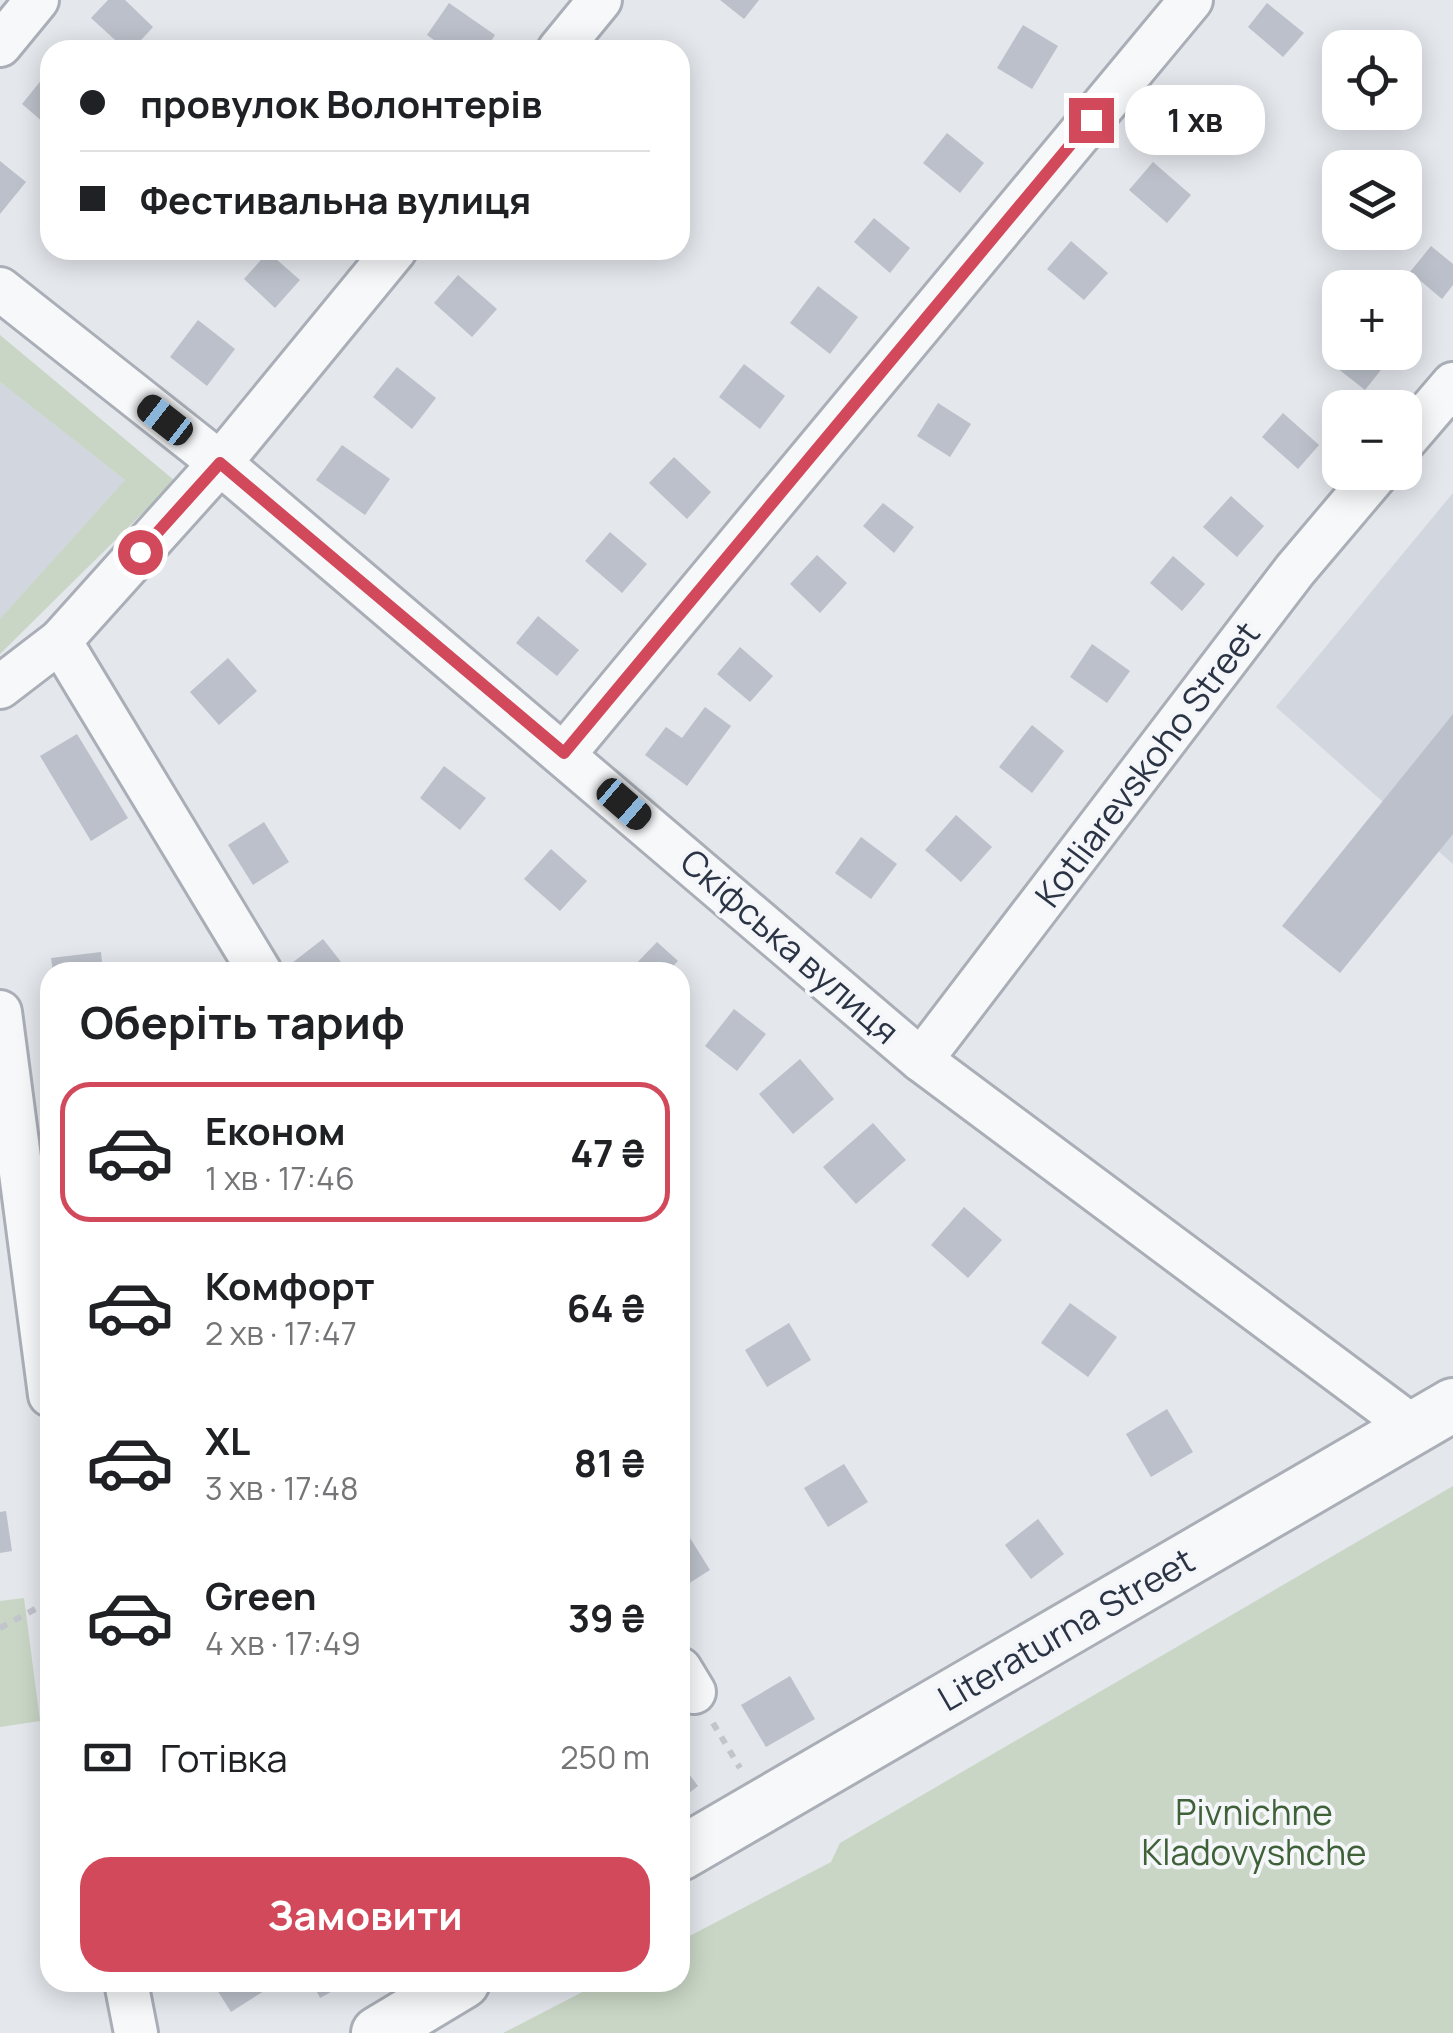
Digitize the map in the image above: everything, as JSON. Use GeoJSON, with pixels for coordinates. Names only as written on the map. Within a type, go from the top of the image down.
{"type":"FeatureCollection","features":[{"type":"Feature","properties":{"kind":"street"},"geometry":{"type":"LineString","coordinates":[[0,45],[37,0]]}},
{"type":"Feature","properties":{"kind":"street"},"geometry":{"type":"LineString","coordinates":[[567,40],[600,0]]}},
{"type":"Feature","properties":{"kind":"street"},"geometry":{"type":"LineString","coordinates":[[564,753],[1191,0]]}},
{"type":"Feature","properties":{"kind":"street"},"geometry":{"type":"LineString","coordinates":[[0,687],[60,641],[220,463],[387,260]]}},
{"type":"Feature","properties":{"kind":"street","name":"Скіфська вулиця"},"geometry":{"type":"LineString","coordinates":[[0,289],[220,463],[921,1060],[1433,1416]]}},
{"type":"Feature","properties":{"kind":"street"},"geometry":{"type":"LineString","coordinates":[[1422,420],[1453,384]]}},
{"type":"Feature","properties":{"kind":"street","name":"Kotliarevskoho Street"},"geometry":{"type":"LineString","coordinates":[[921,1060],[1296,570],[1363,490]]}},
{"type":"Feature","properties":{"kind":"street"},"geometry":{"type":"LineString","coordinates":[[60,641],[254,962]]}},
{"type":"Feature","properties":{"kind":"street"},"geometry":{"type":"LineString","coordinates":[[0,1012],[40,1318]]}},
{"type":"Feature","properties":{"kind":"street","name":"Literaturna Street"},"geometry":{"type":"LineString","coordinates":[[690,1848],[1433,1416]]}},
{"type":"Feature","properties":{"kind":"street"},"geometry":{"type":"LineString","coordinates":[[128,1992],[136,2033]]}},
{"type":"Feature","properties":{"kind":"street"},"geometry":{"type":"LineString","coordinates":[[378,2033],[446,1992]]}},
{"type":"Feature","properties":{"kind":"path"},"geometry":{"type":"LineString","coordinates":[[0,1628],[40,1606]]}},
{"type":"Feature","properties":{"kind":"path"},"geometry":{"type":"LineString","coordinates":[[690,1685],[764,1806]]}},
{"type":"Feature","properties":{"kind":"shaded area"},"geometry":{"type":"Polygon","coordinates":[[[0,382],[125,480],[0,619],[0,382]]]}},
{"type":"Feature","properties":{"kind":"shaded area"},"geometry":{"type":"Polygon","coordinates":[[[1453,493],[1453,864],[1276,707],[1453,493]]]}},
{"type":"Feature","properties":{"kind":"green space"},"geometry":{"type":"Polygon","coordinates":[[[0,335],[175,481],[0,654],[0,619],[125,480],[0,382],[0,335]]]}},
{"type":"Feature","properties":{"kind":"green space","name":"Pivnichne Kladovyshche"},"geometry":{"type":"Polygon","coordinates":[[[1453,1486],[1453,2033],[503,2033],[583,1992],[690,1992],[690,1936],[831,1862],[840,1843],[1453,1486]]]}},
{"type":"Feature","properties":{"kind":"green space"},"geometry":{"type":"Polygon","coordinates":[[[24,1598],[40,1721],[0,1727],[0,1601],[24,1598]]]}},
{"type":"Feature","properties":{"kind":"building"},"geometry":{"type":"Polygon","coordinates":[[[108,0],[125,0],[153,27],[141,40],[115,40],[91,18],[108,0]]]}},
{"type":"Feature","properties":{"kind":"building"},"geometry":{"type":"Polygon","coordinates":[[[720,0],[759,0],[744,19],[720,0]]]}},
{"type":"Feature","properties":{"kind":"building"},"geometry":{"type":"Polygon","coordinates":[[[449,3],[495,35],[492,40],[434,40],[427,35],[449,3]]]}},
{"type":"Feature","properties":{"kind":"building"},"geometry":{"type":"Polygon","coordinates":[[[1267,3],[1304,33],[1283,57],[1248,27],[1267,3]]]}},
{"type":"Feature","properties":{"kind":"building"},"geometry":{"type":"Polygon","coordinates":[[[1023,25],[1058,46],[1032,89],[997,68],[1023,25]]]}},
{"type":"Feature","properties":{"kind":"building"},"geometry":{"type":"Polygon","coordinates":[[[40,82],[40,119],[22,104],[40,82]]]}},
{"type":"Feature","properties":{"kind":"building"},"geometry":{"type":"Polygon","coordinates":[[[1219,90],[1253,119],[1231,147],[1196,118],[1219,90]]]}},
{"type":"Feature","properties":{"kind":"building"},"geometry":{"type":"Polygon","coordinates":[[[947,133],[984,163],[960,193],[923,163],[947,133]]]}},
{"type":"Feature","properties":{"kind":"building"},"geometry":{"type":"Polygon","coordinates":[[[0,161],[26,182],[0,214],[0,161]]]}},
{"type":"Feature","properties":{"kind":"building"},"geometry":{"type":"Polygon","coordinates":[[[1153,162],[1191,195],[1167,223],[1129,190],[1153,162]]]}},
{"type":"Feature","properties":{"kind":"building"},"geometry":{"type":"Polygon","coordinates":[[[874,218],[910,248],[890,273],[854,242],[874,218]]]}},
{"type":"Feature","properties":{"kind":"building"},"geometry":{"type":"Polygon","coordinates":[[[1071,241],[1108,273],[1084,300],[1047,269],[1071,241]]]}},
{"type":"Feature","properties":{"kind":"building"},"geometry":{"type":"Polygon","coordinates":[[[1431,246],[1453,264],[1453,285],[1442,299],[1422,282],[1422,270],[1412,270],[1431,246]]]}},
{"type":"Feature","properties":{"kind":"building"},"geometry":{"type":"Polygon","coordinates":[[[261,260],[277,260],[300,280],[275,308],[244,279],[261,260]]]}},
{"type":"Feature","properties":{"kind":"building"},"geometry":{"type":"Polygon","coordinates":[[[458,275],[497,309],[472,337],[434,303],[458,275]]]}},
{"type":"Feature","properties":{"kind":"building"},"geometry":{"type":"Polygon","coordinates":[[[818,286],[858,317],[830,354],[790,323],[818,286]]]}},
{"type":"Feature","properties":{"kind":"building"},"geometry":{"type":"Polygon","coordinates":[[[198,320],[235,349],[207,386],[170,357],[198,320]]]}},
{"type":"Feature","properties":{"kind":"building"},"geometry":{"type":"Polygon","coordinates":[[[744,364],[785,396],[760,429],[719,397],[744,364]]]}},
{"type":"Feature","properties":{"kind":"building"},"geometry":{"type":"Polygon","coordinates":[[[397,367],[436,398],[412,429],[373,397],[397,367]]]}},
{"type":"Feature","properties":{"kind":"building"},"geometry":{"type":"Polygon","coordinates":[[[1340,370],[1381,370],[1365,390],[1340,370]]]}},
{"type":"Feature","properties":{"kind":"building"},"geometry":{"type":"Polygon","coordinates":[[[938,403],[971,424],[950,457],[917,436],[938,403]]]}},
{"type":"Feature","properties":{"kind":"building"},"geometry":{"type":"Polygon","coordinates":[[[1283,413],[1319,445],[1298,469],[1262,437],[1283,413]]]}},
{"type":"Feature","properties":{"kind":"building"},"geometry":{"type":"Polygon","coordinates":[[[342,445],[390,479],[365,515],[316,480],[342,445]]]}},
{"type":"Feature","properties":{"kind":"building"},"geometry":{"type":"Polygon","coordinates":[[[674,457],[711,492],[687,519],[649,483],[674,457]]]}},
{"type":"Feature","properties":{"kind":"building"},"geometry":{"type":"Polygon","coordinates":[[[1231,496],[1264,526],[1237,557],[1203,527],[1231,496]]]}},
{"type":"Feature","properties":{"kind":"building"},"geometry":{"type":"Polygon","coordinates":[[[883,503],[914,527],[894,553],[863,526],[883,503]]]}},
{"type":"Feature","properties":{"kind":"building"},"geometry":{"type":"Polygon","coordinates":[[[610,532],[647,564],[622,593],[585,561],[610,532]]]}},
{"type":"Feature","properties":{"kind":"building"},"geometry":{"type":"Polygon","coordinates":[[[817,555],[847,583],[820,613],[790,584],[817,555]]]}},
{"type":"Feature","properties":{"kind":"building"},"geometry":{"type":"Polygon","coordinates":[[[1173,556],[1205,584],[1182,611],[1150,583],[1173,556]]]}},
{"type":"Feature","properties":{"kind":"building"},"geometry":{"type":"Polygon","coordinates":[[[538,616],[579,650],[557,676],[516,643],[538,616]]]}},
{"type":"Feature","properties":{"kind":"building"},"geometry":{"type":"Polygon","coordinates":[[[1092,644],[1130,671],[1107,703],[1070,677],[1092,644]]]}},
{"type":"Feature","properties":{"kind":"building"},"geometry":{"type":"Polygon","coordinates":[[[740,647],[773,676],[750,702],[717,674],[740,647]]]}},
{"type":"Feature","properties":{"kind":"building"},"geometry":{"type":"Polygon","coordinates":[[[228,658],[257,691],[219,725],[190,692],[228,658]]]}},
{"type":"Feature","properties":{"kind":"building"},"geometry":{"type":"Polygon","coordinates":[[[705,707],[731,726],[687,786],[645,755],[666,727],[682,738],[705,707]]]}},
{"type":"Feature","properties":{"kind":"building"},"geometry":{"type":"Polygon","coordinates":[[[1453,714],[1453,834],[1340,973],[1282,926],[1453,714]]]}},
{"type":"Feature","properties":{"kind":"building"},"geometry":{"type":"Polygon","coordinates":[[[1032,725],[1064,751],[1032,793],[999,767],[1032,725]]]}},
{"type":"Feature","properties":{"kind":"building"},"geometry":{"type":"Polygon","coordinates":[[[77,734],[128,818],[91,841],[40,756],[77,734]]]}},
{"type":"Feature","properties":{"kind":"building"},"geometry":{"type":"Polygon","coordinates":[[[444,766],[486,798],[460,830],[420,798],[444,766]]]}},
{"type":"Feature","properties":{"kind":"building"},"geometry":{"type":"Polygon","coordinates":[[[956,815],[992,847],[961,882],[925,850],[956,815]]]}},
{"type":"Feature","properties":{"kind":"building"},"geometry":{"type":"Polygon","coordinates":[[[264,822],[289,862],[253,885],[228,845],[264,822]]]}},
{"type":"Feature","properties":{"kind":"building"},"geometry":{"type":"Polygon","coordinates":[[[861,837],[897,864],[871,899],[835,873],[861,837]]]}},
{"type":"Feature","properties":{"kind":"building"},"geometry":{"type":"Polygon","coordinates":[[[551,849],[587,881],[560,911],[524,879],[551,849]]]}},
{"type":"Feature","properties":{"kind":"building"},"geometry":{"type":"Polygon","coordinates":[[[323,939],[341,962],[293,962],[323,939]]]}},
{"type":"Feature","properties":{"kind":"building"},"geometry":{"type":"Polygon","coordinates":[[[657,942],[678,961],[677,962],[638,962],[657,942]]]}},
{"type":"Feature","properties":{"kind":"building"},"geometry":{"type":"Polygon","coordinates":[[[101,952],[102,962],[52,962],[51,958],[101,952]]]}},
{"type":"Feature","properties":{"kind":"building"},"geometry":{"type":"Polygon","coordinates":[[[734,1009],[766,1034],[737,1071],[705,1046],[734,1009]]]}},
{"type":"Feature","properties":{"kind":"building"},"geometry":{"type":"Polygon","coordinates":[[[800,1059],[834,1099],[793,1134],[759,1094],[800,1059]]]}},
{"type":"Feature","properties":{"kind":"building"},"geometry":{"type":"Polygon","coordinates":[[[873,1123],[906,1160],[856,1204],[823,1167],[873,1123]]]}},
{"type":"Feature","properties":{"kind":"building"},"geometry":{"type":"Polygon","coordinates":[[[964,1207],[1002,1240],[968,1278],[931,1245],[964,1207]]]}},
{"type":"Feature","properties":{"kind":"building"},"geometry":{"type":"Polygon","coordinates":[[[1070,1303],[1117,1337],[1088,1377],[1041,1343],[1070,1303]]]}},
{"type":"Feature","properties":{"kind":"building"},"geometry":{"type":"Polygon","coordinates":[[[789,1323],[811,1360],[767,1387],[745,1350],[789,1323]]]}},
{"type":"Feature","properties":{"kind":"building"},"geometry":{"type":"Polygon","coordinates":[[[1167,1409],[1193,1452],[1151,1477],[1126,1434],[1167,1409]]]}},
{"type":"Feature","properties":{"kind":"building"},"geometry":{"type":"Polygon","coordinates":[[[844,1464],[868,1502],[828,1527],[804,1488],[844,1464]]]}},
{"type":"Feature","properties":{"kind":"building"},"geometry":{"type":"Polygon","coordinates":[[[6,1511],[12,1551],[0,1553],[0,1512],[6,1511]]]}},
{"type":"Feature","properties":{"kind":"building"},"geometry":{"type":"Polygon","coordinates":[[[1038,1519],[1064,1554],[1031,1579],[1005,1545],[1038,1519]]]}},
{"type":"Feature","properties":{"kind":"building"},"geometry":{"type":"Polygon","coordinates":[[[690,1538],[710,1570],[690,1583],[690,1538]]]}},
{"type":"Feature","properties":{"kind":"building"},"geometry":{"type":"Polygon","coordinates":[[[790,1676],[815,1719],[766,1747],[741,1705],[790,1676]]]}},
{"type":"Feature","properties":{"kind":"building"},"geometry":{"type":"Polygon","coordinates":[[[690,1775],[698,1786],[690,1792],[690,1775]]]}},
{"type":"Feature","properties":{"kind":"building"},"geometry":{"type":"Polygon","coordinates":[[[218,1992],[262,1992],[231,2012],[218,1992]]]}},
{"type":"Feature","properties":{"kind":"route"},"geometry":{"type":"LineString","coordinates":[[140,552],[220,463],[564,753],[1091,120]]}}]}
